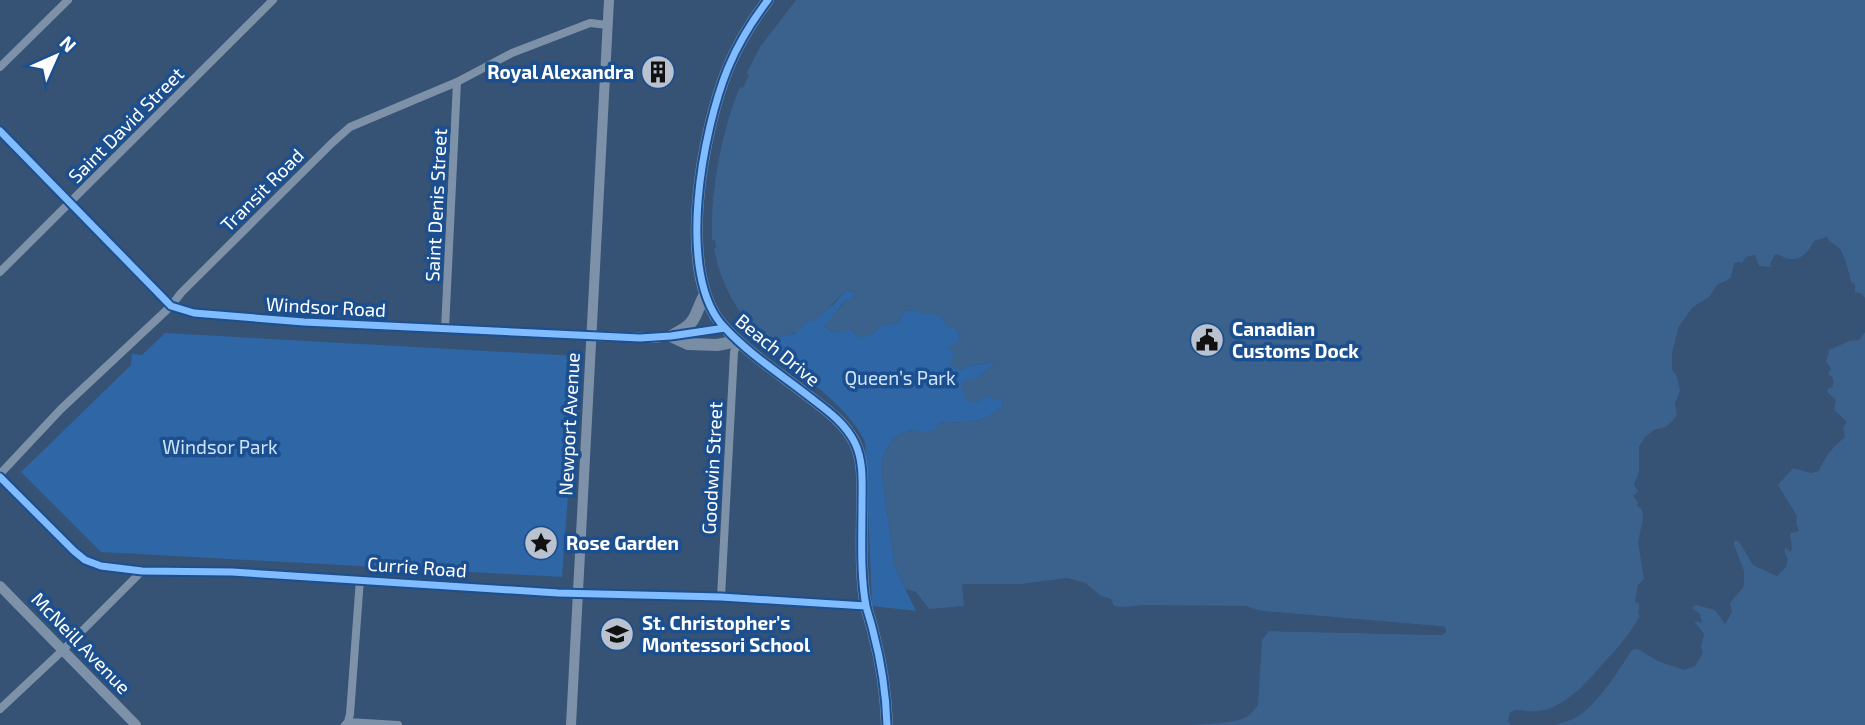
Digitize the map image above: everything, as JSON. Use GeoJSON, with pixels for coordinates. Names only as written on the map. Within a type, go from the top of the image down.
{"type":"FeatureCollection","features":[{"type":"Feature","properties":{"kind":"main road","name":"Beach Drive"},"geometry":{"type":"LineString","coordinates":[[768,0],[737,48],[712,114],[700,178],[696,220],[705,294],[725,328],[843,424],[859,453],[866,606],[874,633],[887,703],[887,725]]}},
{"type":"Feature","properties":{"kind":"main road"},"geometry":{"type":"LineString","coordinates":[[671,336],[693,321],[705,294]]}},
{"type":"Feature","properties":{"kind":"main road"},"geometry":{"type":"LineString","coordinates":[[671,336],[688,344],[717,345],[738,341]]}},
{"type":"Feature","properties":{"kind":"street"},"geometry":{"type":"LineString","coordinates":[[0,68],[68,0]]}},
{"type":"Feature","properties":{"kind":"street","name":"Saint David Street"},"geometry":{"type":"LineString","coordinates":[[0,272],[273,0]]}},
{"type":"Feature","properties":{"kind":"street","name":"Newport Avenue"},"geometry":{"type":"LineString","coordinates":[[571,725],[609,0]]}},
{"type":"Feature","properties":{"kind":"street","name":"Transit Road"},"geometry":{"type":"LineString","coordinates":[[0,475],[61,409],[171,306],[332,142],[350,127],[457,82],[512,52],[590,23],[608,25]]}},
{"type":"Feature","properties":{"kind":"street","name":"Saint Denis Street"},"geometry":{"type":"LineString","coordinates":[[445,329],[457,82]]}},
{"type":"Feature","properties":{"kind":"street"},"geometry":{"type":"LineString","coordinates":[[0,131],[171,306]]}},
{"type":"Feature","properties":{"kind":"street","name":"Windsor Road"},"geometry":{"type":"LineString","coordinates":[[171,306],[194,313],[245,318],[640,338],[725,328]]}},
{"type":"Feature","properties":{"kind":"street","name":"Goodwin Street"},"geometry":{"type":"LineString","coordinates":[[721,597],[734,352],[738,341]]}},
{"type":"Feature","properties":{"kind":"street","name":"Currie Road"},"geometry":{"type":"LineString","coordinates":[[0,475],[85,560],[100,566],[142,571],[232,572],[578,593],[721,597],[866,606]]}},
{"type":"Feature","properties":{"kind":"street"},"geometry":{"type":"LineString","coordinates":[[0,709],[142,571]]}},
{"type":"Feature","properties":{"kind":"street"},"geometry":{"type":"LineString","coordinates":[[360,579],[356,655],[346,723],[398,725]]}},
{"type":"Feature","properties":{"kind":"street","name":"McNeill Avenue"},"geometry":{"type":"LineString","coordinates":[[0,586],[136,725]]}},
{"type":"Feature","properties":{"kind":"green space","name":"Queen’s Park"},"geometry":{"type":"Polygon","coordinates":[[[845,291],[856,292],[842,304],[825,327],[833,332],[850,328],[856,335],[871,335],[882,325],[897,323],[905,311],[915,310],[940,315],[946,326],[956,327],[960,337],[956,349],[959,370],[992,362],[994,364],[975,380],[967,380],[976,402],[988,395],[1002,400],[1004,405],[982,419],[939,423],[939,428],[924,434],[913,430],[900,434],[893,439],[883,456],[882,474],[895,567],[916,611],[872,606],[865,442],[847,415],[835,403],[766,347],[765,339],[794,334],[806,322],[833,305],[845,291]]]}},
{"type":"Feature","properties":{"kind":"green space","name":"Windsor Park"},"geometry":{"type":"Polygon","coordinates":[[[165,333],[578,356],[562,577],[101,552],[21,472],[131,365],[132,354],[142,355],[165,333]]]}},
{"type":"Feature","properties":{"kind":"shaded area"},"geometry":{"type":"Polygon","coordinates":[[[796,0],[1865,0],[1865,298],[1855,292],[1855,284],[1851,282],[1842,252],[1827,237],[1814,241],[1799,258],[1791,259],[1775,254],[1771,267],[1759,266],[1755,255],[1746,257],[1742,263],[1734,263],[1731,277],[1718,284],[1709,297],[1693,307],[1679,326],[1672,353],[1672,369],[1680,390],[1675,404],[1677,414],[1666,427],[1654,430],[1645,437],[1639,447],[1639,472],[1634,484],[1638,491],[1633,496],[1638,502],[1637,506],[1642,509],[1643,519],[1638,542],[1644,579],[1638,585],[1635,601],[1639,604],[1640,616],[1600,669],[1561,703],[1541,711],[1516,710],[1508,720],[1511,725],[1189,725],[1234,721],[1246,717],[1254,710],[1258,705],[1262,640],[1269,631],[1442,635],[1446,632],[1445,627],[1262,611],[1246,606],[1114,606],[1111,599],[1101,596],[1085,583],[1067,578],[1021,584],[962,584],[964,606],[929,609],[916,592],[906,589],[895,567],[882,474],[883,456],[893,439],[900,434],[913,430],[924,433],[938,428],[938,423],[982,419],[1004,405],[1002,400],[988,395],[976,402],[966,401],[963,382],[975,380],[994,364],[992,362],[959,370],[953,367],[950,361],[955,354],[948,348],[960,337],[956,327],[946,326],[940,315],[915,310],[905,311],[897,323],[882,325],[863,338],[850,328],[843,332],[834,332],[824,326],[856,292],[845,291],[817,320],[806,322],[793,333],[765,339],[750,325],[730,295],[720,272],[714,248],[715,240],[712,240],[715,182],[723,141],[740,87],[743,88],[749,75],[746,74],[760,47],[796,0]]]}},
{"type":"Feature","properties":{"kind":"shaded area"},"geometry":{"type":"Polygon","coordinates":[[[1865,332],[1865,725],[1555,725],[1577,717],[1593,704],[1632,650],[1638,649],[1658,661],[1684,670],[1695,666],[1703,653],[1701,646],[1704,634],[1694,621],[1702,623],[1700,614],[1692,608],[1696,605],[1715,610],[1725,624],[1732,612],[1730,603],[1744,586],[1744,571],[1734,541],[1740,543],[1753,565],[1777,576],[1786,567],[1788,559],[1785,547],[1790,552],[1792,549],[1790,533],[1799,531],[1797,516],[1778,485],[1793,468],[1811,473],[1819,471],[1829,452],[1845,437],[1843,428],[1847,422],[1834,410],[1836,400],[1828,393],[1827,389],[1833,387],[1833,378],[1828,374],[1831,368],[1826,362],[1829,350],[1849,341],[1859,340],[1865,332]]]}},
{"type":"Feature","properties":{"kind":"pier"},"geometry":{"type":"Polygon","coordinates":[[[1262,611],[1440,626],[1445,627],[1446,632],[1442,635],[1270,631],[1269,628],[1442,631],[1263,615],[1262,611]]]}},
{"type":"Feature","properties":{"kind":"pier"},"geometry":{"type":"Polygon","coordinates":[[[1629,635],[1630,639],[1596,678],[1568,703],[1549,713],[1513,714],[1514,725],[1511,725],[1508,720],[1510,712],[1548,710],[1566,700],[1581,688],[1629,635]]]}},
{"type":"Feature","properties":{"kind":"cycle path"},"geometry":{"type":"LineString","coordinates":[[768,0],[732,59],[710,127],[698,201],[700,274],[709,304],[725,328],[756,356],[830,413],[855,443],[862,473],[864,594],[881,666],[887,725]]}},
{"type":"Feature","properties":{"kind":"cycle path"},"geometry":{"type":"LineString","coordinates":[[0,131],[171,306],[194,313],[304,322],[640,338],[725,328]]}},
{"type":"Feature","properties":{"kind":"cycle path"},"geometry":{"type":"LineString","coordinates":[[0,477],[74,551],[85,560],[101,566],[142,571],[232,572],[558,593],[721,597],[866,606]]}},
{"type":"Feature","properties":{"kind":"place","name":"Royal Alexandra"},"geometry":{"type":"Point","coordinates":[658,72]}},
{"type":"Feature","properties":{"kind":"place","name":"Canadian Customs Dock"},"geometry":{"type":"Point","coordinates":[1207,340]}},
{"type":"Feature","properties":{"kind":"place","name":"Rose Garden"},"geometry":{"type":"Point","coordinates":[541,543]}},
{"type":"Feature","properties":{"kind":"place","name":"St. Christopher's Montessori School"},"geometry":{"type":"Point","coordinates":[617,634]}}]}
